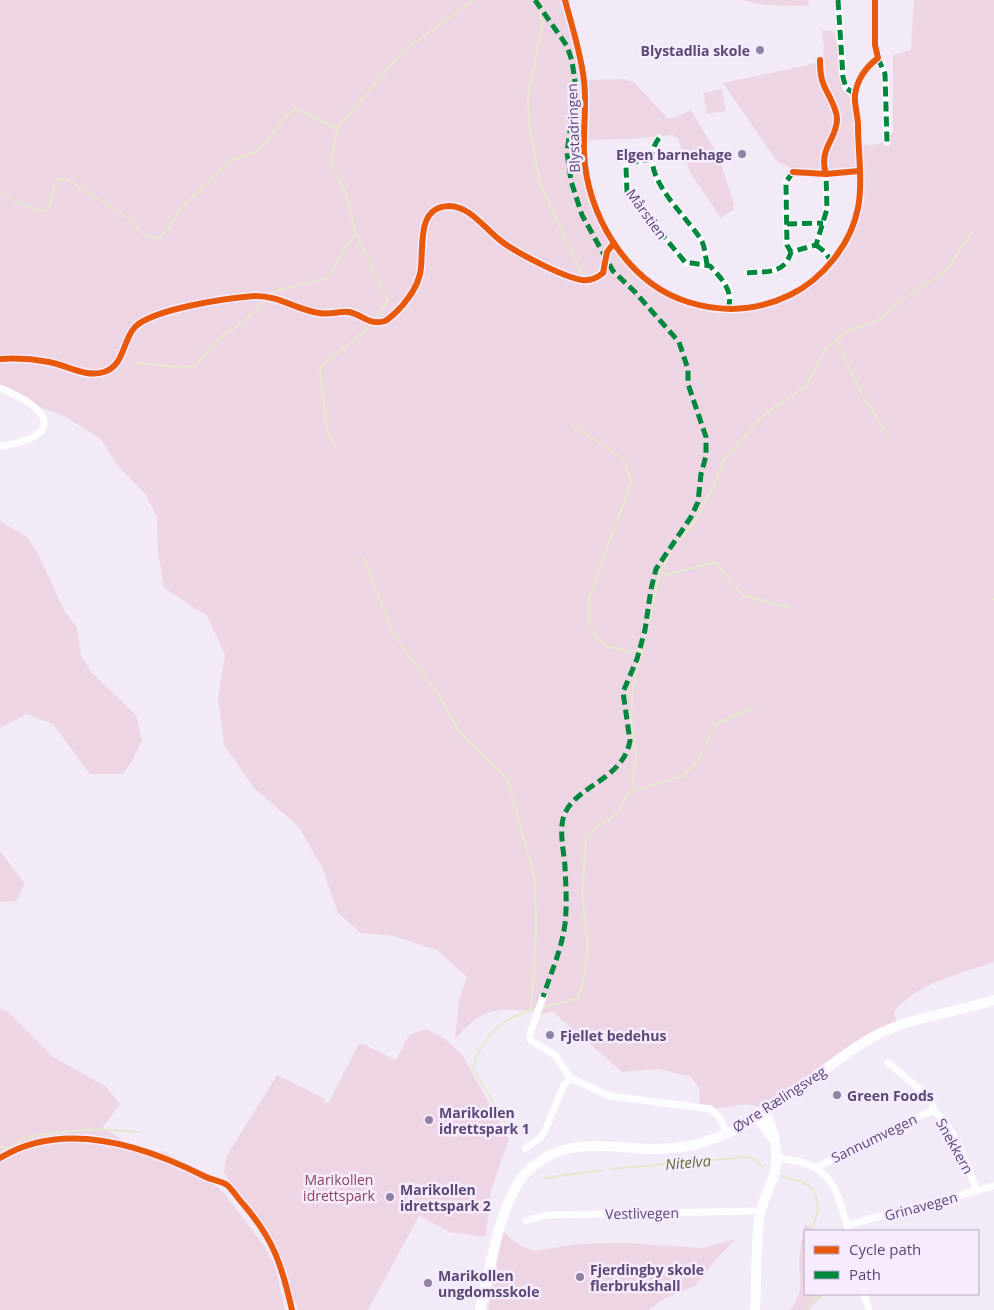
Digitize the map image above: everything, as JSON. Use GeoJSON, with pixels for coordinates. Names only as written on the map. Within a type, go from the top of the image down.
{"type":"FeatureCollection","features":[{"type":"Feature","properties":{"kind":"main road","name":"Øvre Rælingsveg"},"geometry":{"type":"LineString","coordinates":[[480,1310],[506,1206],[517,1184],[536,1164],[554,1153],[579,1146],[668,1149],[697,1144],[727,1133],[760,1114],[880,1034],[994,1000]]}},
{"type":"Feature","properties":{"kind":"main road"},"geometry":{"type":"LineString","coordinates":[[755,1310],[760,1211],[773,1177],[777,1158],[772,1127],[760,1114]]}},
{"type":"Feature","properties":{"kind":"street","name":"Blystadringen"},"geometry":{"type":"LineString","coordinates":[[565,0],[585,82],[584,153],[589,189],[603,223],[614,243],[650,283],[688,302],[728,309],[747,309],[785,297],[811,282],[831,261],[846,239],[858,209],[858,113],[855,96]]}},
{"type":"Feature","properties":{"kind":"street"},"geometry":{"type":"LineString","coordinates":[[838,0],[843,78],[846,88],[855,96],[863,72],[878,58]]}},
{"type":"Feature","properties":{"kind":"street"},"geometry":{"type":"LineString","coordinates":[[876,0],[875,45],[885,74],[887,142]]}},
{"type":"Feature","properties":{"kind":"street"},"geometry":{"type":"LineString","coordinates":[[653,159],[655,144],[659,138]]}},
{"type":"Feature","properties":{"kind":"street","name":"Mårstien"},"geometry":{"type":"LineString","coordinates":[[653,159],[661,188],[700,238],[706,264],[685,262],[628,192],[626,167],[629,163],[653,159]]}},
{"type":"Feature","properties":{"kind":"street"},"geometry":{"type":"LineString","coordinates":[[747,273],[777,270],[788,263],[791,252],[787,245],[786,182],[793,172]]}},
{"type":"Feature","properties":{"kind":"street"},"geometry":{"type":"LineString","coordinates":[[816,245],[828,209],[826,174]]}},
{"type":"Feature","properties":{"kind":"street"},"geometry":{"type":"LineString","coordinates":[[0,359],[46,361],[87,373],[103,372],[113,367],[120,358],[132,332],[146,319],[194,306],[255,296],[275,298],[322,314],[350,312],[371,322],[386,320],[400,309],[417,284],[422,265],[425,222],[430,213],[439,207],[452,206],[463,210],[503,242],[554,269],[581,280],[596,278],[603,273],[607,252],[614,243]]}},
{"type":"Feature","properties":{"kind":"street"},"geometry":{"type":"LineString","coordinates":[[787,224],[823,223]]}},
{"type":"Feature","properties":{"kind":"street"},"geometry":{"type":"LineString","coordinates":[[816,245],[825,252],[831,261]]}},
{"type":"Feature","properties":{"kind":"street"},"geometry":{"type":"LineString","coordinates":[[791,252],[816,245]]}},
{"type":"Feature","properties":{"kind":"street"},"geometry":{"type":"LineString","coordinates":[[706,264],[727,286],[730,295],[728,309]]}},
{"type":"Feature","properties":{"kind":"street"},"geometry":{"type":"LineString","coordinates":[[0,388],[39,411],[44,422],[42,429],[37,435],[21,443],[0,446]]}},
{"type":"Feature","properties":{"kind":"street"},"geometry":{"type":"LineString","coordinates":[[543,998],[530,1034],[530,1040],[555,1055],[570,1078],[610,1096],[711,1109],[720,1118],[727,1133]]}},
{"type":"Feature","properties":{"kind":"street","name":"Snekkern"},"geometry":{"type":"LineString","coordinates":[[888,1064],[930,1097],[933,1102],[933,1111],[941,1117],[948,1128],[977,1191]]}},
{"type":"Feature","properties":{"kind":"street"},"geometry":{"type":"LineString","coordinates":[[525,1148],[539,1139],[544,1132],[564,1085],[570,1078]]}},
{"type":"Feature","properties":{"kind":"street","name":"Sannumvegen"},"geometry":{"type":"LineString","coordinates":[[817,1167],[921,1115],[933,1111]]}},
{"type":"Feature","properties":{"kind":"street"},"geometry":{"type":"LineString","coordinates":[[0,1158],[25,1145],[41,1142],[88,1140],[118,1144],[174,1161],[225,1184],[256,1219],[276,1251],[292,1310]]}},
{"type":"Feature","properties":{"kind":"street"},"geometry":{"type":"LineString","coordinates":[[777,1158],[805,1162],[817,1167],[828,1177],[834,1187],[848,1228]]}},
{"type":"Feature","properties":{"kind":"street","name":"Grinavegen"},"geometry":{"type":"LineString","coordinates":[[848,1228],[994,1186]]}},
{"type":"Feature","properties":{"kind":"street","name":"Vestlivegen"},"geometry":{"type":"LineString","coordinates":[[526,1221],[546,1215],[760,1211]]}},
{"type":"Feature","properties":{"kind":"street"},"geometry":{"type":"LineString","coordinates":[[864,1295],[870,1310]]}},
{"type":"Feature","properties":{"kind":"green space"},"geometry":{"type":"Polygon","coordinates":[[[0,0],[564,0],[583,77],[588,80],[625,79],[635,83],[667,118],[674,118],[691,110],[718,155],[734,204],[733,210],[721,218],[691,174],[678,139],[673,135],[590,140],[588,147],[589,168],[607,225],[624,252],[635,265],[646,276],[673,295],[714,305],[734,306],[772,298],[807,280],[822,267],[854,228],[858,214],[859,175],[852,171],[794,171],[786,165],[778,163],[723,83],[812,64],[822,59],[824,50],[822,30],[835,32],[842,68],[861,139],[863,144],[877,144],[887,139],[893,132],[893,55],[911,50],[914,0],[994,0],[994,962],[953,975],[914,994],[894,1012],[898,1029],[880,1035],[776,1110],[746,1104],[707,1110],[700,1108],[699,1088],[691,1077],[658,1069],[622,1072],[552,1011],[540,1015],[531,1011],[517,1010],[489,1012],[475,1020],[455,1039],[459,1001],[467,977],[437,950],[394,936],[361,933],[338,913],[322,867],[298,826],[254,788],[224,745],[218,697],[225,655],[207,616],[164,588],[158,552],[157,517],[146,495],[116,464],[101,439],[66,417],[29,403],[0,385],[0,0]]]}},
{"type":"Feature","properties":{"kind":"green space"},"geometry":{"type":"Polygon","coordinates":[[[742,0],[807,0],[809,6],[763,5],[742,0]]]}},
{"type":"Feature","properties":{"kind":"green space"},"geometry":{"type":"Polygon","coordinates":[[[722,89],[726,111],[707,114],[703,93],[722,89]]]}},
{"type":"Feature","properties":{"kind":"green space"},"geometry":{"type":"Polygon","coordinates":[[[0,521],[27,537],[39,556],[65,612],[77,628],[81,655],[92,673],[136,715],[142,740],[132,761],[123,774],[90,774],[53,724],[27,714],[0,728],[0,521]]]}},
{"type":"Feature","properties":{"kind":"green space"},"geometry":{"type":"Polygon","coordinates":[[[0,851],[25,884],[16,901],[0,902],[0,851]]]}},
{"type":"Feature","properties":{"kind":"green space"},"geometry":{"type":"Polygon","coordinates":[[[0,1009],[8,1012],[52,1056],[106,1087],[120,1104],[103,1127],[138,1151],[162,1151],[191,1165],[224,1193],[265,1247],[276,1268],[285,1310],[0,1310],[0,1009]]]}},
{"type":"Feature","properties":{"kind":"green space","name":"Marikollen idrettspark"},"geometry":{"type":"Polygon","coordinates":[[[426,1029],[445,1039],[463,1056],[509,1139],[491,1191],[486,1234],[483,1237],[450,1232],[419,1216],[368,1310],[298,1310],[296,1302],[293,1302],[278,1250],[258,1217],[224,1172],[226,1157],[277,1075],[325,1099],[323,1103],[329,1102],[358,1045],[363,1044],[396,1060],[409,1035],[426,1029]]]}},
{"type":"Feature","properties":{"kind":"green space"},"geometry":{"type":"Polygon","coordinates":[[[805,1225],[817,1230],[804,1230],[805,1225]]]}},
{"type":"Feature","properties":{"kind":"green space"},"geometry":{"type":"Polygon","coordinates":[[[503,1231],[520,1246],[535,1251],[576,1244],[626,1243],[702,1248],[736,1239],[718,1257],[695,1286],[666,1298],[648,1310],[488,1310],[503,1231]]]}},
{"type":"Feature","properties":{"kind":"green space"},"geometry":{"type":"Polygon","coordinates":[[[804,1231],[804,1295],[823,1295],[808,1310],[790,1310],[800,1289],[800,1253],[804,1231]]]}},
{"type":"Feature","properties":{"kind":"waterway"},"geometry":{"type":"LineString","coordinates":[[374,320],[388,301],[355,232],[347,196],[331,162],[337,129],[401,53],[474,0]]}},
{"type":"Feature","properties":{"kind":"waterway"},"geometry":{"type":"LineString","coordinates":[[538,0],[542,26],[528,96],[529,123],[540,184],[584,278]]}},
{"type":"Feature","properties":{"kind":"waterway"},"geometry":{"type":"LineString","coordinates":[[0,192],[16,202],[43,212],[50,205],[55,181],[65,178],[130,219],[142,234],[155,239],[167,231],[182,207],[229,161],[258,151],[284,119],[296,108],[337,129]]}},
{"type":"Feature","properties":{"kind":"waterway"},"geometry":{"type":"LineString","coordinates":[[270,295],[275,291],[327,278],[355,233]]}},
{"type":"Feature","properties":{"kind":"waterway"},"geometry":{"type":"LineString","coordinates":[[541,1008],[578,998],[585,975],[588,944],[582,895],[586,840],[597,827],[619,812],[626,796],[632,791],[636,753],[631,722],[632,694],[658,581],[673,546],[693,525],[714,486],[724,459],[764,415],[806,386],[825,349],[848,331],[881,319],[900,301],[946,271],[971,233]]}},
{"type":"Feature","properties":{"kind":"waterway"},"geometry":{"type":"LineString","coordinates":[[137,363],[178,367],[196,366],[218,339],[243,322],[267,299]]}},
{"type":"Feature","properties":{"kind":"waterway"},"geometry":{"type":"LineString","coordinates":[[334,445],[327,431],[320,368],[371,324]]}},
{"type":"Feature","properties":{"kind":"waterway"},"geometry":{"type":"LineString","coordinates":[[837,342],[862,394],[889,437]]}},
{"type":"Feature","properties":{"kind":"waterway"},"geometry":{"type":"LineString","coordinates":[[571,424],[624,459],[631,483],[589,598],[589,621],[596,638],[609,647],[633,652],[641,649]]}},
{"type":"Feature","properties":{"kind":"waterway"},"geometry":{"type":"LineString","coordinates":[[363,557],[394,636],[436,691],[461,734],[507,778],[535,879],[536,931],[531,1010]]}},
{"type":"Feature","properties":{"kind":"waterway"},"geometry":{"type":"LineString","coordinates":[[662,576],[715,562],[742,595],[789,607]]}},
{"type":"Feature","properties":{"kind":"waterway"},"geometry":{"type":"LineString","coordinates":[[633,791],[683,776],[697,762],[716,724],[753,708]]}},
{"type":"Feature","properties":{"kind":"waterway"},"geometry":{"type":"LineString","coordinates":[[510,1131],[473,1068],[482,1046],[496,1029],[504,1022],[524,1012],[536,1009]]}},
{"type":"Feature","properties":{"kind":"waterway"},"geometry":{"type":"LineString","coordinates":[[0,1147],[8,1148],[25,1138],[51,1133],[98,1129],[138,1132]]}},
{"type":"Feature","properties":{"kind":"waterway","name":"Nitelva"},"geometry":{"type":"LineString","coordinates":[[611,1169],[746,1157],[752,1158],[763,1167]]}},
{"type":"Feature","properties":{"kind":"waterway","name":"Nitelva"},"geometry":{"type":"LineString","coordinates":[[545,1178],[603,1170]]}},
{"type":"Feature","properties":{"kind":"waterway","name":"Nitelva"},"geometry":{"type":"LineString","coordinates":[[782,1176],[809,1186],[816,1196],[818,1202],[817,1215],[810,1230]]}},
{"type":"Feature","properties":{"kind":"waterway","name":"Nitelva"},"geometry":{"type":"LineString","coordinates":[[809,1310],[814,1299],[822,1295]]}},
{"type":"Feature","properties":{"kind":"marked path"},"geometry":{"type":"LineString","coordinates":[[535,0],[567,46],[572,61],[576,89],[567,152],[571,181],[582,215],[613,271],[634,291],[679,342],[688,369],[688,384],[706,437],[706,456],[701,474],[698,502],[691,517],[656,569],[645,630],[637,659],[623,692],[630,741],[626,754],[610,773],[571,803],[563,819],[562,832],[566,896],[565,924],[558,953],[543,997]]}},
{"type":"Feature","properties":{"kind":"marked path"},"geometry":{"type":"LineString","coordinates":[[838,0],[843,77],[846,88],[855,94]]}},
{"type":"Feature","properties":{"kind":"marked path"},"geometry":{"type":"LineString","coordinates":[[878,58],[885,74],[887,142]]}},
{"type":"Feature","properties":{"kind":"marked path"},"geometry":{"type":"LineString","coordinates":[[659,138],[653,151],[652,164],[664,191],[702,241],[707,264]]}},
{"type":"Feature","properties":{"kind":"marked path"},"geometry":{"type":"LineString","coordinates":[[653,159],[629,163],[626,167],[627,192],[685,262],[710,266],[719,276],[728,291],[728,309]]}},
{"type":"Feature","properties":{"kind":"marked path"},"geometry":{"type":"LineString","coordinates":[[793,172],[786,182],[787,245],[791,252],[816,245],[827,209],[826,174]]}},
{"type":"Feature","properties":{"kind":"marked path"},"geometry":{"type":"LineString","coordinates":[[787,224],[823,223]]}},
{"type":"Feature","properties":{"kind":"marked path"},"geometry":{"type":"LineString","coordinates":[[816,245],[825,252],[831,261]]}},
{"type":"Feature","properties":{"kind":"marked path"},"geometry":{"type":"LineString","coordinates":[[747,273],[768,272],[780,268],[784,265],[791,252]]}},
{"type":"Feature","properties":{"kind":"cycle path"},"geometry":{"type":"LineString","coordinates":[[565,0],[583,71],[585,99],[584,152],[587,175],[593,199],[602,222],[614,243],[629,263],[646,279],[666,293],[701,306],[727,309],[740,309],[765,304],[790,295],[802,288],[814,280],[834,259],[849,235],[858,208],[860,188],[858,121],[855,95],[863,74],[878,58],[875,45],[875,0]]}},
{"type":"Feature","properties":{"kind":"cycle path"},"geometry":{"type":"LineString","coordinates":[[820,60],[822,80],[837,114],[834,133],[824,157],[826,174]]}},
{"type":"Feature","properties":{"kind":"cycle path"},"geometry":{"type":"LineString","coordinates":[[793,172],[826,174],[859,171]]}},
{"type":"Feature","properties":{"kind":"cycle path"},"geometry":{"type":"LineString","coordinates":[[0,359],[37,360],[83,372],[104,372],[116,364],[131,333],[135,327],[144,321],[173,310],[242,297],[263,296],[311,311],[323,313],[349,312],[371,321],[385,321],[402,306],[417,283],[420,274],[423,232],[430,214],[438,208],[449,206],[464,210],[508,246],[552,270],[582,280],[593,279],[603,273],[607,252],[614,243]]}},
{"type":"Feature","properties":{"kind":"cycle path"},"geometry":{"type":"LineString","coordinates":[[0,1158],[24,1146],[50,1140],[104,1141],[157,1155],[225,1184],[254,1218],[270,1242],[276,1254],[292,1310]]}},
{"type":"Feature","properties":{"kind":"place","name":"Blystadlia skole"},"geometry":{"type":"Point","coordinates":[760,50]}},
{"type":"Feature","properties":{"kind":"place","name":"Elgen barnehage"},"geometry":{"type":"Point","coordinates":[742,154]}},
{"type":"Feature","properties":{"kind":"place","name":"Fjellet bedehus"},"geometry":{"type":"Point","coordinates":[550,1035]}},
{"type":"Feature","properties":{"kind":"place","name":"Green Foods"},"geometry":{"type":"Point","coordinates":[837,1095]}},
{"type":"Feature","properties":{"kind":"place","name":"Marikollen idrettspark 1"},"geometry":{"type":"Point","coordinates":[429,1120]}},
{"type":"Feature","properties":{"kind":"place","name":"Marikollen idrettspark 2"},"geometry":{"type":"Point","coordinates":[390,1197]}},
{"type":"Feature","properties":{"kind":"place","name":"Fjerdingby skole flerbrukshall"},"geometry":{"type":"Point","coordinates":[580,1277]}},
{"type":"Feature","properties":{"kind":"place","name":"Marikollen ungdomsskole"},"geometry":{"type":"Point","coordinates":[428,1283]}}]}
